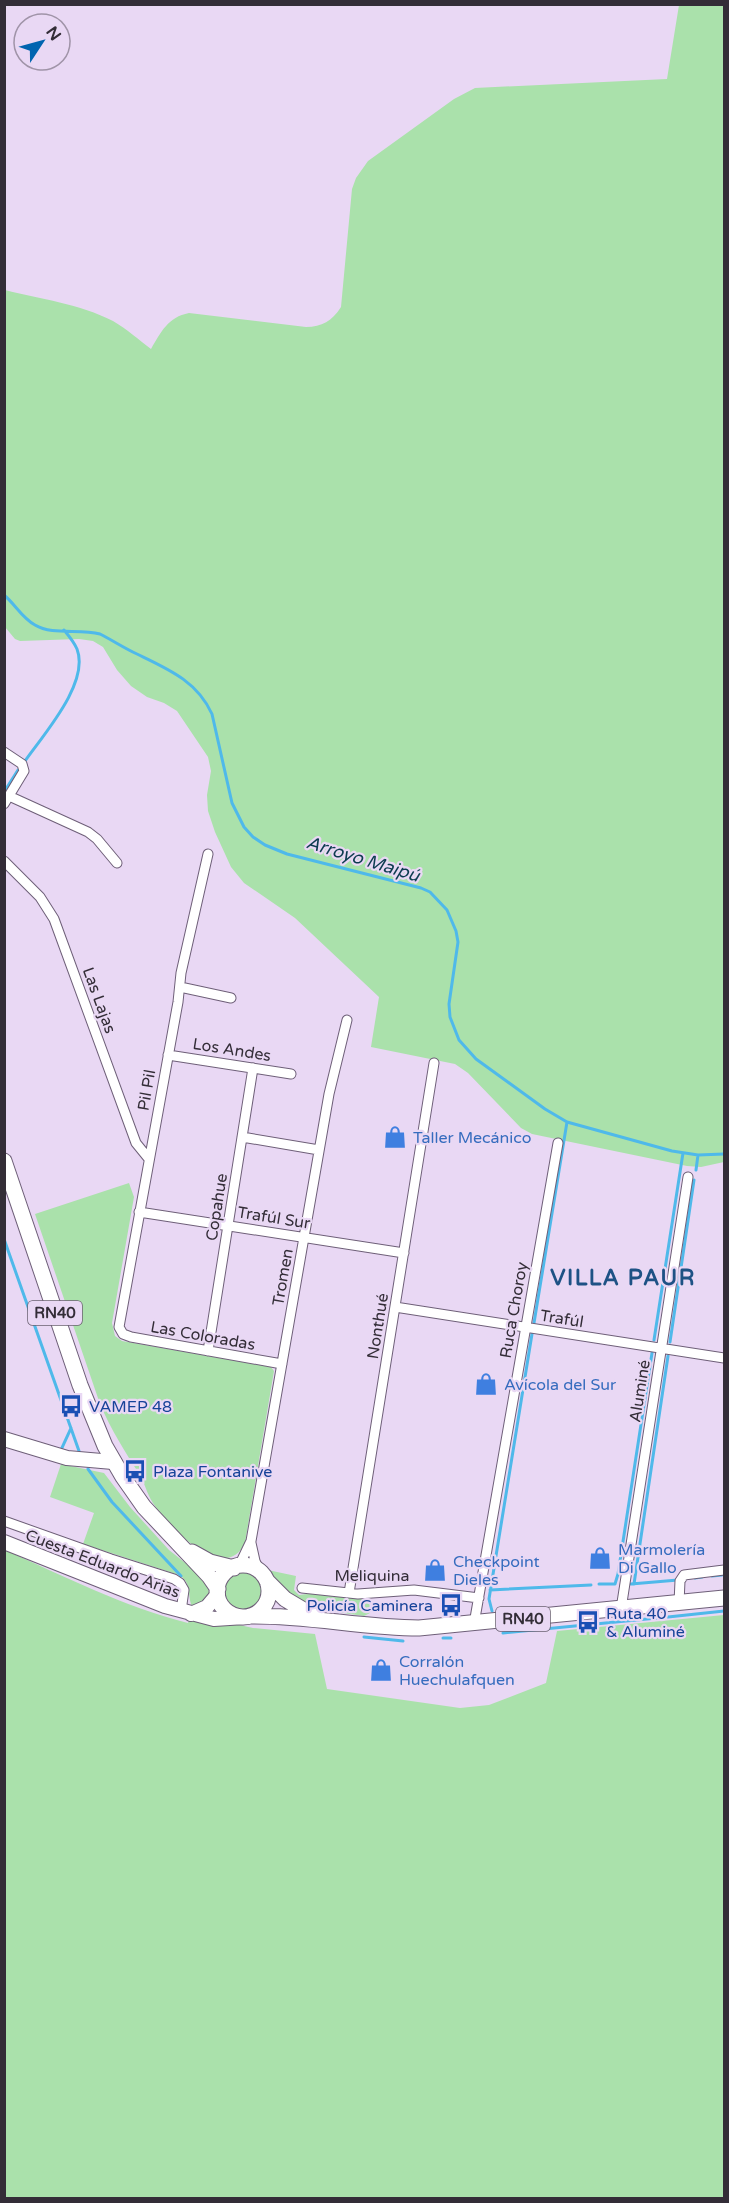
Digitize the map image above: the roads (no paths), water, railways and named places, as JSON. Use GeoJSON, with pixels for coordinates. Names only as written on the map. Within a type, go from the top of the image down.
{"type":"FeatureCollection","features":[{"type":"Feature","properties":{"kind":"main road","name":"RN40"},"geometry":{"type":"LineString","coordinates":[[4,1161],[86,1403],[113,1462],[138,1500],[209,1576],[225,1609],[234,1615],[322,1620],[399,1628],[474,1624],[724,1598]]}},
{"type":"Feature","properties":{"kind":"main road","name":"RN40"},"geometry":{"type":"LineString","coordinates":[[175,1540],[210,1562],[250,1567],[263,1576],[285,1599],[322,1620]]}},
{"type":"Feature","properties":{"kind":"main road"},"geometry":{"type":"LineString","coordinates":[[218,1591],[221,1578],[236,1567]]}},
{"type":"Feature","properties":{"kind":"main road"},"geometry":{"type":"LineString","coordinates":[[247,1617],[260,1611],[267,1603],[269,1592],[263,1576]]}},
{"type":"Feature","properties":{"kind":"street"},"geometry":{"type":"LineString","coordinates":[[4,752],[22,764],[24,771],[7,800],[88,832],[101,843],[117,864]]}},
{"type":"Feature","properties":{"kind":"street","name":"Pil Pil"},"geometry":{"type":"LineString","coordinates":[[121,1332],[119,1324],[181,973],[208,854]]}},
{"type":"Feature","properties":{"kind":"street","name":"Las Lajas"},"geometry":{"type":"LineString","coordinates":[[4,861],[40,897],[54,919],[135,1141],[149,1159]]}},
{"type":"Feature","properties":{"kind":"street"},"geometry":{"type":"LineString","coordinates":[[180,987],[231,998]]}},
{"type":"Feature","properties":{"kind":"street","name":"Tromen"},"geometry":{"type":"LineString","coordinates":[[236,1567],[251,1541],[332,1077],[347,1020]]}},
{"type":"Feature","properties":{"kind":"street","name":"Los Andes"},"geometry":{"type":"LineString","coordinates":[[168,1054],[291,1074]]}},
{"type":"Feature","properties":{"kind":"street","name":"Nonthué"},"geometry":{"type":"LineString","coordinates":[[349,1593],[434,1063]]}},
{"type":"Feature","properties":{"kind":"street","name":"Copahue"},"geometry":{"type":"LineString","coordinates":[[208,1351],[253,1068]]}},
{"type":"Feature","properties":{"kind":"street"},"geometry":{"type":"LineString","coordinates":[[242,1137],[319,1150]]}},
{"type":"Feature","properties":{"kind":"street","name":"Ruca Choroy"},"geometry":{"type":"LineString","coordinates":[[474,1624],[558,1143]]}},
{"type":"Feature","properties":{"kind":"street","name":"Aluminé"},"geometry":{"type":"LineString","coordinates":[[621,1609],[688,1177]]}},
{"type":"Feature","properties":{"kind":"street","name":"Trafúl Sur"},"geometry":{"type":"LineString","coordinates":[[139,1212],[404,1253]]}},
{"type":"Feature","properties":{"kind":"street","name":"Trafúl"},"geometry":{"type":"LineString","coordinates":[[395,1308],[724,1358]]}},
{"type":"Feature","properties":{"kind":"street","name":"Las Coloradas"},"geometry":{"type":"LineString","coordinates":[[121,1332],[131,1337],[282,1364]]}},
{"type":"Feature","properties":{"kind":"street"},"geometry":{"type":"LineString","coordinates":[[4,1438],[67,1458],[113,1462]]}},
{"type":"Feature","properties":{"kind":"street"},"geometry":{"type":"LineString","coordinates":[[4,1521],[111,1560],[176,1580],[184,1590],[186,1612]]}},
{"type":"Feature","properties":{"kind":"street","name":"Tromen"},"geometry":{"type":"LineString","coordinates":[[251,1541],[255,1561],[263,1576]]}},
{"type":"Feature","properties":{"kind":"street","name":"Cuesta Eduardo Arias"},"geometry":{"type":"LineString","coordinates":[[4,1542],[186,1612],[219,1620],[247,1617]]}},
{"type":"Feature","properties":{"kind":"street"},"geometry":{"type":"LineString","coordinates":[[679,1603],[680,1581],[684,1575],[724,1570]]}},
{"type":"Feature","properties":{"kind":"street","name":"Meliquina"},"geometry":{"type":"LineString","coordinates":[[302,1588],[349,1593],[414,1590],[479,1599]]}},
{"type":"Feature","properties":{"kind":"street","name":"Cuesta Eduardo Arias"},"geometry":{"type":"LineString","coordinates":[[186,1612],[207,1607],[218,1591]]}},
{"type":"Feature","properties":{"kind":"waterway","name":"Arroyo Maipú"},"geometry":{"type":"LineString","coordinates":[[4,595],[26,619],[35,625],[50,630],[100,634],[190,684],[212,714],[232,803],[244,827],[253,837],[287,854],[430,892],[447,910],[456,931],[458,942],[449,1004],[450,1017],[459,1040],[476,1059],[545,1109],[567,1122],[672,1151],[698,1155],[724,1154]]}},
{"type":"Feature","properties":{"kind":"waterway"},"geometry":{"type":"LineString","coordinates":[[25,761],[63,708],[77,677],[79,663],[77,649],[64,630]]}},
{"type":"Feature","properties":{"kind":"waterway"},"geometry":{"type":"LineString","coordinates":[[4,792],[18,770]]}},
{"type":"Feature","properties":{"kind":"waterway"},"geometry":{"type":"LineString","coordinates":[[534,1323],[567,1122]]}},
{"type":"Feature","properties":{"kind":"waterway"},"geometry":{"type":"LineString","coordinates":[[654,1340],[683,1153]]}},
{"type":"Feature","properties":{"kind":"waterway"},"geometry":{"type":"LineString","coordinates":[[696,1170],[698,1155]]}},
{"type":"Feature","properties":{"kind":"waterway"},"geometry":{"type":"LineString","coordinates":[[670,1342],[694,1180]]}},
{"type":"Feature","properties":{"kind":"waterway"},"geometry":{"type":"LineString","coordinates":[[4,1239],[79,1451]]}},
{"type":"Feature","properties":{"kind":"waterway"},"geometry":{"type":"LineString","coordinates":[[492,1611],[489,1599],[532,1334]]}},
{"type":"Feature","properties":{"kind":"waterway"},"geometry":{"type":"LineString","coordinates":[[599,1584],[615,1584],[618,1574],[652,1353]]}},
{"type":"Feature","properties":{"kind":"waterway"},"geometry":{"type":"LineString","coordinates":[[634,1584],[668,1356]]}},
{"type":"Feature","properties":{"kind":"waterway"},"geometry":{"type":"LineString","coordinates":[[60,1452],[71,1428]]}},
{"type":"Feature","properties":{"kind":"waterway"},"geometry":{"type":"LineString","coordinates":[[88,1469],[112,1502],[181,1576]]}},
{"type":"Feature","properties":{"kind":"waterway"},"geometry":{"type":"LineString","coordinates":[[712,1576],[722,1575]]}},
{"type":"Feature","properties":{"kind":"waterway"},"geometry":{"type":"LineString","coordinates":[[695,1578],[702,1577]]}},
{"type":"Feature","properties":{"kind":"waterway"},"geometry":{"type":"LineString","coordinates":[[631,1584],[678,1580]]}},
{"type":"Feature","properties":{"kind":"waterway"},"geometry":{"type":"LineString","coordinates":[[490,1590],[591,1585]]}},
{"type":"Feature","properties":{"kind":"waterway"},"geometry":{"type":"LineString","coordinates":[[668,1617],[724,1611]]}},
{"type":"Feature","properties":{"kind":"waterway"},"geometry":{"type":"LineString","coordinates":[[503,1633],[657,1618]]}},
{"type":"Feature","properties":{"kind":"waterway"},"geometry":{"type":"LineString","coordinates":[[364,1637],[403,1641]]}},
{"type":"Feature","properties":{"kind":"waterway"},"geometry":{"type":"LineString","coordinates":[[443,1638],[451,1638]]}},
{"type":"Feature","properties":{"kind":"place","name":"Taller Mecánico"},"geometry":{"type":"Point","coordinates":[395,1137]}},
{"type":"Feature","properties":{"kind":"place","name":"Avícola del Sur"},"geometry":{"type":"Point","coordinates":[486,1384]}},
{"type":"Feature","properties":{"kind":"place","name":"VAMEP 48"},"geometry":{"type":"Point","coordinates":[71,1406]}},
{"type":"Feature","properties":{"kind":"place","name":"Plaza Fontanive"},"geometry":{"type":"Point","coordinates":[135,1471]}},
{"type":"Feature","properties":{"kind":"place","name":"Marmolería Di Gallo"},"geometry":{"type":"Point","coordinates":[600,1558]}},
{"type":"Feature","properties":{"kind":"place","name":"Checkpoint Dieles"},"geometry":{"type":"Point","coordinates":[435,1570]}},
{"type":"Feature","properties":{"kind":"place","name":"Policía Caminera"},"geometry":{"type":"Point","coordinates":[451,1605]}},
{"type":"Feature","properties":{"kind":"place","name":"Ruta 40 & Aluminé"},"geometry":{"type":"Point","coordinates":[588,1622]}},
{"type":"Feature","properties":{"kind":"place","name":"Corralón Huechulafquen"},"geometry":{"type":"Point","coordinates":[381,1670]}},
{"type":"Feature","properties":{"kind":"district","name":"VILLA PAUR"},"geometry":{"type":"Point","coordinates":[623,1277]}}]}
